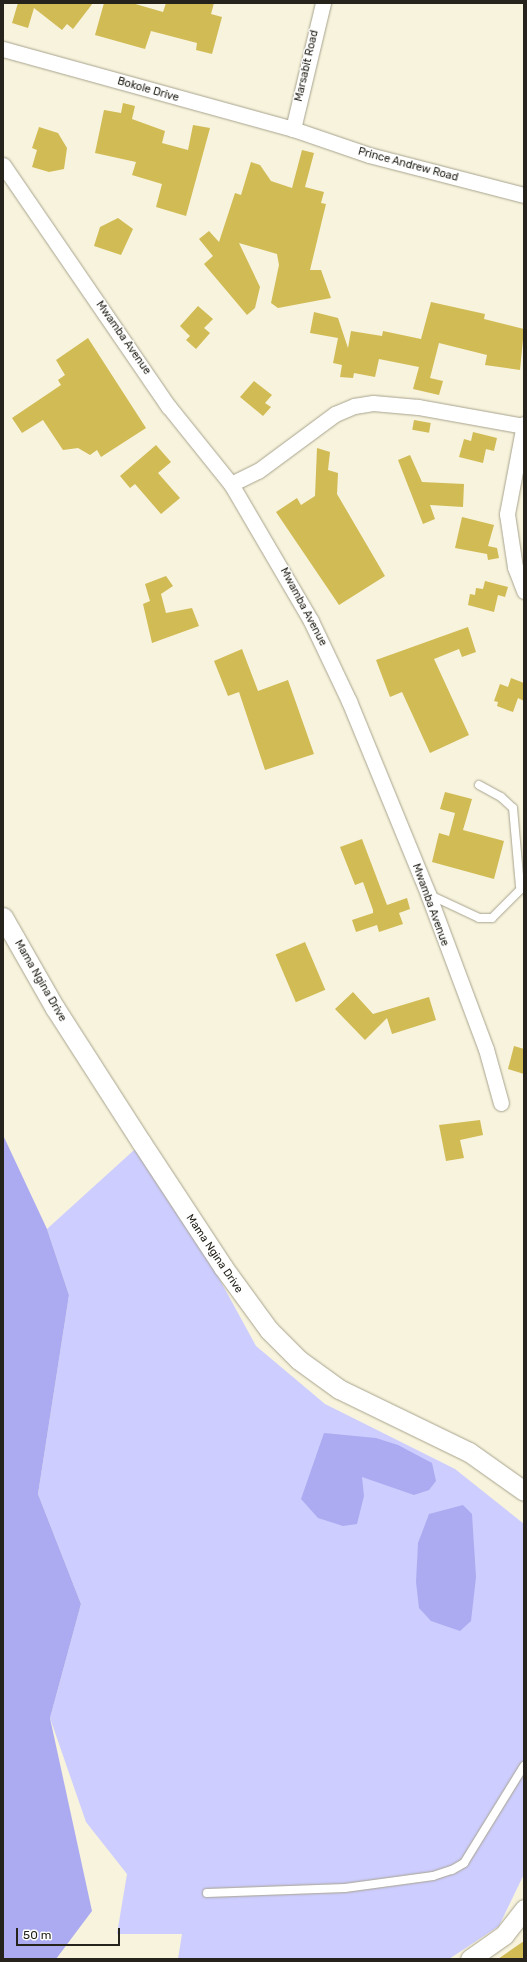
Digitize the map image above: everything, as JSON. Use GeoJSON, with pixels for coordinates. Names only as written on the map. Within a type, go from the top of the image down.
{"type":"FeatureCollection","features":[{"type":"Feature","properties":{"kind":"street","name":"Marsabit Road"},"geometry":{"type":"LineString","coordinates":[[293,129],[323,3]]}},
{"type":"Feature","properties":{"kind":"street","name":"Bokole Drive"},"geometry":{"type":"LineString","coordinates":[[3,49],[293,129]]}},
{"type":"Feature","properties":{"kind":"street","name":"Prince Andrew Road"},"geometry":{"type":"LineString","coordinates":[[293,129],[369,156],[524,195]]}},
{"type":"Feature","properties":{"kind":"street","name":"Mwamba Avenue"},"geometry":{"type":"LineString","coordinates":[[3,165],[8,186],[169,407],[231,484],[298,596],[337,672],[428,894],[486,1049],[502,1103]]}},
{"type":"Feature","properties":{"kind":"street"},"geometry":{"type":"LineString","coordinates":[[231,484],[258,471],[335,414],[354,406],[373,403],[418,407],[524,425],[507,514],[515,567],[524,592]]}},
{"type":"Feature","properties":{"kind":"street","name":"Mama Ngina Drive"},"geometry":{"type":"LineString","coordinates":[[3,917],[56,1008],[146,1149],[243,1297],[269,1330],[299,1360],[339,1389],[468,1452],[524,1491]]}},
{"type":"Feature","properties":{"kind":"street"},"geometry":{"type":"LineString","coordinates":[[470,1959],[504,1936],[524,1909]]}},
{"type":"Feature","properties":{"kind":"lane"},"geometry":{"type":"LineString","coordinates":[[428,894],[479,918],[492,918],[522,886],[513,808],[501,797],[479,785]]}},
{"type":"Feature","properties":{"kind":"lane"},"geometry":{"type":"LineString","coordinates":[[208,1893],[338,1888],[433,1876],[452,1870],[464,1863],[471,1853],[524,1766]]}},
{"type":"Feature","properties":{"kind":"shaded area"},"geometry":{"type":"Polygon","coordinates":[[[3,1135],[47,1229],[69,1295],[38,1494],[81,1604],[50,1718],[92,1911],[56,1959],[3,1959],[3,1135]]]}},
{"type":"Feature","properties":{"kind":"shaded area"},"geometry":{"type":"Polygon","coordinates":[[[144,1141],[256,1346],[325,1404],[455,1469],[524,1524],[524,1874],[499,1926],[449,1959],[178,1959],[182,1934],[117,1934],[127,1874],[86,1822],[50,1718],[81,1604],[38,1494],[69,1295],[47,1229],[144,1141]]]}},
{"type":"Feature","properties":{"kind":"shaded area"},"geometry":{"type":"Polygon","coordinates":[[[324,1433],[376,1438],[398,1445],[432,1463],[436,1481],[429,1490],[414,1495],[362,1477],[364,1496],[357,1524],[343,1526],[318,1518],[301,1499],[324,1433]]]}},
{"type":"Feature","properties":{"kind":"shaded area"},"geometry":{"type":"Polygon","coordinates":[[[463,1505],[472,1514],[476,1577],[471,1621],[460,1631],[431,1621],[419,1608],[416,1582],[418,1543],[429,1514],[463,1505]]]}},
{"type":"Feature","properties":{"kind":"building"},"geometry":{"type":"Polygon","coordinates":[[[18,3],[93,3],[73,29],[67,24],[62,30],[34,8],[28,28],[12,23],[18,3]]]}},
{"type":"Feature","properties":{"kind":"building"},"geometry":{"type":"Polygon","coordinates":[[[104,3],[132,3],[163,12],[166,3],[214,3],[211,14],[222,17],[212,54],[196,50],[197,43],[151,31],[145,49],[95,35],[104,3]]]}},
{"type":"Feature","properties":{"kind":"building"},"geometry":{"type":"Polygon","coordinates":[[[123,103],[135,106],[132,119],[165,131],[162,143],[188,150],[193,125],[210,128],[186,216],[156,207],[162,184],[132,175],[136,162],[95,153],[104,110],[121,113],[123,103]]]}},
{"type":"Feature","properties":{"kind":"building"},"geometry":{"type":"Polygon","coordinates":[[[39,127],[58,133],[67,148],[64,169],[49,172],[32,167],[37,150],[32,148],[39,127]]]}},
{"type":"Feature","properties":{"kind":"building"},"geometry":{"type":"Polygon","coordinates":[[[302,150],[314,153],[305,187],[324,192],[321,203],[326,204],[310,270],[321,270],[331,298],[278,308],[271,303],[279,265],[277,254],[239,243],[260,287],[255,308],[247,315],[204,264],[213,256],[199,239],[209,231],[219,242],[235,193],[241,195],[251,162],[260,165],[271,181],[292,188],[302,150]]]}},
{"type":"Feature","properties":{"kind":"building"},"geometry":{"type":"Polygon","coordinates":[[[118,218],[133,229],[121,255],[94,246],[100,227],[118,218]]]}},
{"type":"Feature","properties":{"kind":"building"},"geometry":{"type":"Polygon","coordinates":[[[431,302],[485,314],[484,319],[524,329],[520,370],[485,365],[487,355],[439,343],[430,378],[443,381],[439,395],[413,389],[419,367],[379,359],[375,377],[354,373],[353,378],[340,377],[342,365],[333,363],[338,338],[310,333],[314,312],[338,318],[348,348],[351,331],[382,336],[383,331],[421,339],[431,302]]]}},
{"type":"Feature","properties":{"kind":"building"},"geometry":{"type":"Polygon","coordinates":[[[198,306],[213,319],[204,328],[210,333],[196,349],[186,340],[190,336],[180,326],[198,306]]]}},
{"type":"Feature","properties":{"kind":"building"},"geometry":{"type":"Polygon","coordinates":[[[88,338],[146,428],[101,457],[97,450],[90,455],[78,448],[63,450],[43,420],[22,433],[12,418],[61,385],[58,380],[65,375],[56,360],[88,338]]]}},
{"type":"Feature","properties":{"kind":"building"},"geometry":{"type":"Polygon","coordinates":[[[254,381],[272,395],[265,403],[271,407],[263,416],[240,397],[254,381]]]}},
{"type":"Feature","properties":{"kind":"building"},"geometry":{"type":"Polygon","coordinates":[[[414,420],[431,423],[429,433],[412,430],[414,420]]]}},
{"type":"Feature","properties":{"kind":"building"},"geometry":{"type":"Polygon","coordinates":[[[473,432],[497,438],[494,451],[486,449],[483,463],[459,457],[464,439],[471,441],[473,432]]]}},
{"type":"Feature","properties":{"kind":"building"},"geometry":{"type":"Polygon","coordinates":[[[156,445],[171,462],[158,473],[180,498],[161,514],[135,484],[130,488],[120,476],[156,445]]]}},
{"type":"Feature","properties":{"kind":"building"},"geometry":{"type":"Polygon","coordinates":[[[317,448],[330,452],[328,470],[338,473],[337,494],[385,576],[339,605],[276,512],[297,498],[301,505],[315,496],[317,448]]]}},
{"type":"Feature","properties":{"kind":"building"},"geometry":{"type":"Polygon","coordinates":[[[410,455],[422,482],[464,484],[463,507],[430,505],[435,519],[423,524],[398,460],[410,455]]]}},
{"type":"Feature","properties":{"kind":"building"},"geometry":{"type":"Polygon","coordinates":[[[462,517],[494,525],[488,546],[497,548],[499,558],[488,560],[487,554],[455,548],[462,517]]]}},
{"type":"Feature","properties":{"kind":"building"},"geometry":{"type":"Polygon","coordinates":[[[166,576],[173,586],[161,594],[166,613],[192,608],[199,626],[152,643],[143,604],[150,601],[145,584],[166,576]]]}},
{"type":"Feature","properties":{"kind":"building"},"geometry":{"type":"Polygon","coordinates":[[[485,581],[508,587],[505,597],[498,595],[494,612],[468,605],[470,594],[475,595],[476,588],[483,589],[485,581]]]}},
{"type":"Feature","properties":{"kind":"building"},"geometry":{"type":"Polygon","coordinates":[[[468,627],[476,652],[462,657],[459,649],[434,659],[469,735],[430,753],[402,692],[390,697],[376,660],[468,627]]]}},
{"type":"Feature","properties":{"kind":"building"},"geometry":{"type":"Polygon","coordinates":[[[242,649],[258,691],[288,680],[314,754],[265,770],[239,692],[228,696],[214,661],[242,649]]]}},
{"type":"Feature","properties":{"kind":"building"},"geometry":{"type":"Polygon","coordinates":[[[511,678],[524,683],[524,701],[518,698],[513,712],[497,706],[498,702],[494,701],[500,684],[508,687],[511,678]]]}},
{"type":"Feature","properties":{"kind":"building"},"geometry":{"type":"Polygon","coordinates":[[[445,792],[472,799],[463,830],[504,841],[494,879],[432,862],[439,833],[449,836],[455,813],[440,809],[445,792]]]}},
{"type":"Feature","properties":{"kind":"building"},"geometry":{"type":"Polygon","coordinates":[[[362,839],[387,905],[407,898],[410,909],[399,913],[403,924],[379,932],[377,925],[356,932],[352,920],[373,913],[373,910],[363,882],[355,885],[340,847],[362,839]]]}},
{"type":"Feature","properties":{"kind":"building"},"geometry":{"type":"Polygon","coordinates":[[[305,942],[325,990],[296,1002],[276,955],[305,942]]]}},
{"type":"Feature","properties":{"kind":"building"},"geometry":{"type":"Polygon","coordinates":[[[353,992],[373,1014],[429,997],[436,1020],[392,1034],[387,1018],[365,1040],[335,1009],[353,992]]]}},
{"type":"Feature","properties":{"kind":"building"},"geometry":{"type":"Polygon","coordinates":[[[514,1046],[524,1049],[524,1074],[508,1069],[514,1046]]]}},
{"type":"Feature","properties":{"kind":"building"},"geometry":{"type":"Polygon","coordinates":[[[480,1120],[483,1135],[460,1140],[464,1158],[446,1161],[439,1125],[480,1120]]]}},
{"type":"Feature","properties":{"kind":"building"},"geometry":{"type":"Polygon","coordinates":[[[524,1941],[524,1959],[498,1959],[524,1941]]]}}]}
